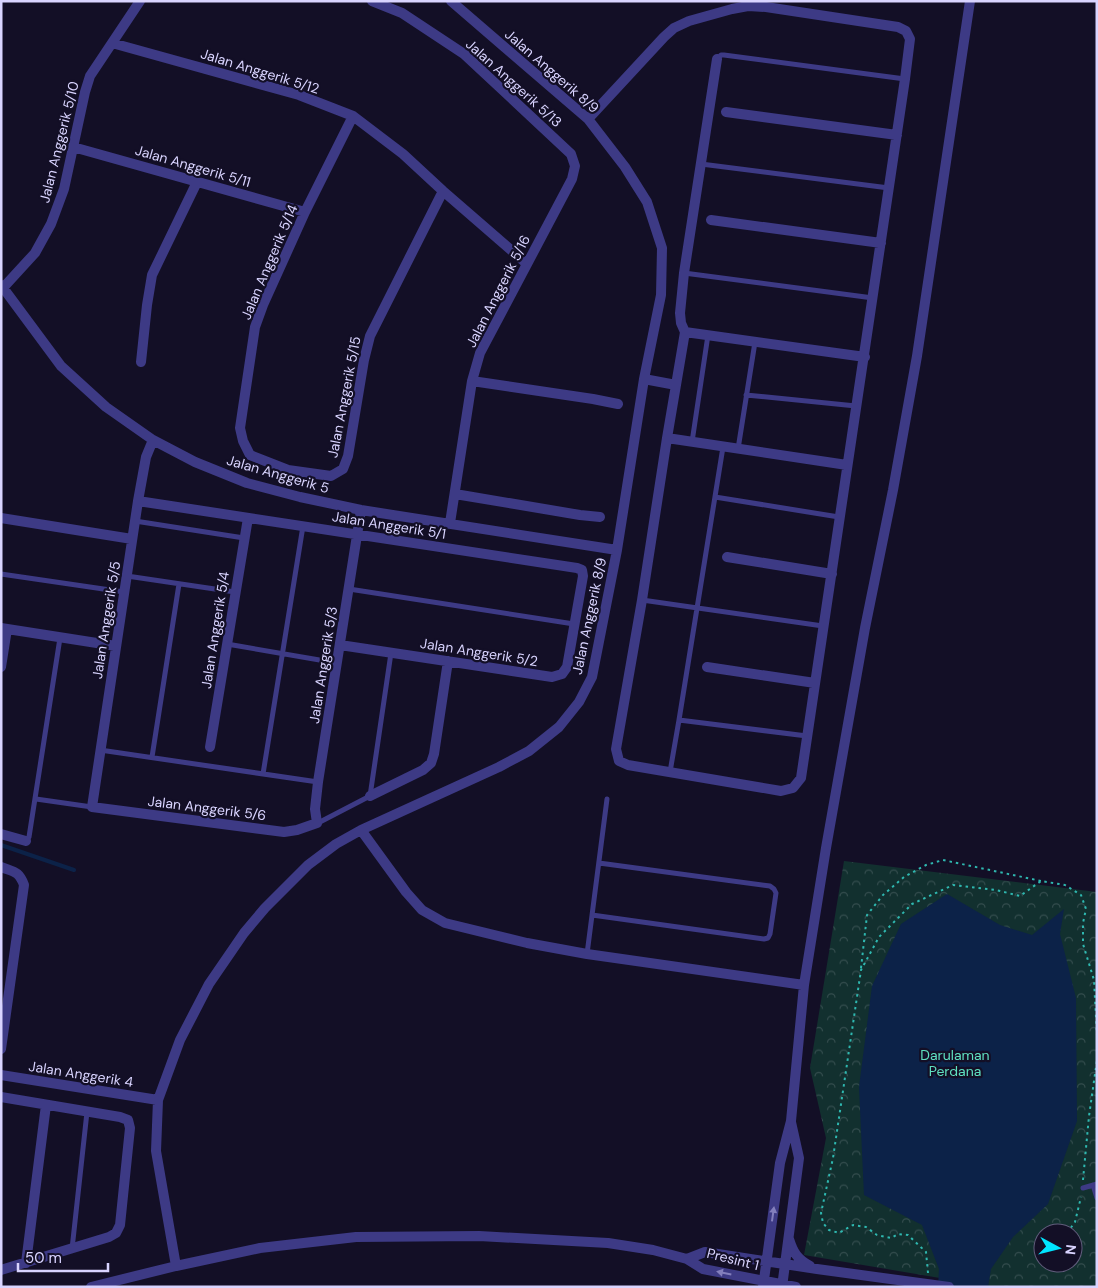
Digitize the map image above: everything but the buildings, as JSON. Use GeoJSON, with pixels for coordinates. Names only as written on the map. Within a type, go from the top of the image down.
{"type":"FeatureCollection","features":[{"type":"Feature","properties":{"kind":"street","name":"Jalan Anggerik 5/10"},"geometry":{"type":"LineString","coordinates":[[2,286],[35,253],[51,224],[64,188],[90,76],[140,1]]}},
{"type":"Feature","properties":{"kind":"street","name":"Jalan Anggerik 5/13"},"geometry":{"type":"LineString","coordinates":[[372,1],[402,13],[464,54],[571,154],[574,166]]}},
{"type":"Feature","properties":{"kind":"street","name":"Jalan Anggerik 8/9"},"geometry":{"type":"LineString","coordinates":[[176,1266],[156,1152],[158,1100],[180,1040],[209,984],[244,933],[265,908],[308,865],[336,844],[361,830],[499,767],[529,751],[559,727],[579,702],[592,677],[617,550],[644,379],[661,295],[662,248],[647,202],[625,166],[588,119],[451,1]]}},
{"type":"Feature","properties":{"kind":"street"},"geometry":{"type":"LineString","coordinates":[[763,1284],[780,1162],[790,1121],[804,985],[827,838],[917,356],[970,1]]}},
{"type":"Feature","properties":{"kind":"street"},"geometry":{"type":"LineString","coordinates":[[588,119],[674,28],[689,21],[732,9],[748,6],[766,7],[898,27],[906,30],[910,39],[865,357],[847,465],[808,736],[801,778],[792,788],[781,791],[628,765],[619,761],[616,749],[685,332],[681,324],[680,313],[684,273],[717,59]]}},
{"type":"Feature","properties":{"kind":"street","name":"Jalan Anggerik 5/12"},"geometry":{"type":"LineString","coordinates":[[112,43],[299,94],[353,116],[403,154],[527,264]]}},
{"type":"Feature","properties":{"kind":"street"},"geometry":{"type":"LineString","coordinates":[[726,112],[897,135]]}},
{"type":"Feature","properties":{"kind":"street","name":"Jalan Anggerik 5/14"},"geometry":{"type":"LineString","coordinates":[[240,428],[255,327],[272,282],[353,116]]}},
{"type":"Feature","properties":{"kind":"street","name":"Jalan Anggerik 5/11"},"geometry":{"type":"LineString","coordinates":[[73,147],[305,212]]}},
{"type":"Feature","properties":{"kind":"street","name":"Jalan Anggerik 5/16"},"geometry":{"type":"LineString","coordinates":[[450,523],[472,381],[480,353],[572,179],[574,166]]}},
{"type":"Feature","properties":{"kind":"street"},"geometry":{"type":"LineString","coordinates":[[141,362],[152,275],[197,182]]}},
{"type":"Feature","properties":{"kind":"street","name":"Jalan Anggerik 5/15"},"geometry":{"type":"LineString","coordinates":[[240,428],[243,441],[250,455],[288,470],[331,476],[343,469],[348,456],[364,360],[370,336],[443,191]]}},
{"type":"Feature","properties":{"kind":"street"},"geometry":{"type":"LineString","coordinates":[[711,220],[881,243]]}},
{"type":"Feature","properties":{"kind":"street","name":"Jalan Anggerik 5"},"geometry":{"type":"LineString","coordinates":[[2,286],[61,366],[106,407],[153,440],[195,462],[247,483],[300,498],[361,510],[617,550]]}},
{"type":"Feature","properties":{"kind":"street"},"geometry":{"type":"LineString","coordinates":[[685,332],[865,357]]}},
{"type":"Feature","properties":{"kind":"street"},"geometry":{"type":"LineString","coordinates":[[644,379],[676,385]]}},
{"type":"Feature","properties":{"kind":"street"},"geometry":{"type":"LineString","coordinates":[[472,381],[618,404]]}},
{"type":"Feature","properties":{"kind":"street"},"geometry":{"type":"LineString","coordinates":[[667,438],[847,465]]}},
{"type":"Feature","properties":{"kind":"street","name":"Jalan Anggerik 5/5"},"geometry":{"type":"LineString","coordinates":[[92,807],[138,501],[146,457],[153,440]]}},
{"type":"Feature","properties":{"kind":"street"},"geometry":{"type":"LineString","coordinates":[[455,494],[600,517]]}},
{"type":"Feature","properties":{"kind":"street","name":"Jalan Anggerik 5/1"},"geometry":{"type":"LineString","coordinates":[[138,501],[577,568],[582,570],[583,576],[574,624]]}},
{"type":"Feature","properties":{"kind":"street","name":"Jalan Anggerik 5/3"},"geometry":{"type":"LineString","coordinates":[[317,823],[315,808],[318,782],[361,510]]}},
{"type":"Feature","properties":{"kind":"street"},"geometry":{"type":"LineString","coordinates":[[1,518],[132,539]]}},
{"type":"Feature","properties":{"kind":"street","name":"Jalan Anggerik 5/4"},"geometry":{"type":"LineString","coordinates":[[210,747],[248,518]]}},
{"type":"Feature","properties":{"kind":"street"},"geometry":{"type":"LineString","coordinates":[[727,557],[832,574]]}},
{"type":"Feature","properties":{"kind":"street","name":"Jalan Anggerik 5/2"},"geometry":{"type":"LineString","coordinates":[[340,645],[552,677],[562,674],[566,667],[574,624]]}},
{"type":"Feature","properties":{"kind":"street"},"geometry":{"type":"LineString","coordinates":[[1,667],[4,629],[116,646]]}},
{"type":"Feature","properties":{"kind":"street"},"geometry":{"type":"LineString","coordinates":[[370,796],[423,770],[431,763],[448,661]]}},
{"type":"Feature","properties":{"kind":"street"},"geometry":{"type":"LineString","coordinates":[[707,667],[815,683]]}},
{"type":"Feature","properties":{"kind":"street","name":"Jalan Anggerik 5/6"},"geometry":{"type":"LineString","coordinates":[[92,807],[284,832],[317,823]]}},
{"type":"Feature","properties":{"kind":"street"},"geometry":{"type":"LineString","coordinates":[[361,830],[406,892],[422,910],[445,923],[527,943],[587,954],[804,985]]}},
{"type":"Feature","properties":{"kind":"street"},"geometry":{"type":"LineString","coordinates":[[1,834],[26,841]]}},
{"type":"Feature","properties":{"kind":"street"},"geometry":{"type":"LineString","coordinates":[[1,867],[15,872],[21,877],[24,885],[1,1049]]}},
{"type":"Feature","properties":{"kind":"street","name":"Jalan Anggerik 4"},"geometry":{"type":"LineString","coordinates":[[1,1075],[158,1100]]}},
{"type":"Feature","properties":{"kind":"street"},"geometry":{"type":"LineString","coordinates":[[1,1097],[120,1117],[128,1120],[130,1128],[120,1225],[116,1233],[72,1249],[1,1270]]}},
{"type":"Feature","properties":{"kind":"street"},"geometry":{"type":"LineString","coordinates":[[26,1263],[46,1105]]}},
{"type":"Feature","properties":{"kind":"street"},"geometry":{"type":"LineString","coordinates":[[782,1285],[799,1158],[790,1121]]}},
{"type":"Feature","properties":{"kind":"street"},"geometry":{"type":"LineString","coordinates":[[91,1287],[260,1248],[356,1238],[479,1236],[608,1243],[653,1250],[687,1259]]}},
{"type":"Feature","properties":{"kind":"street"},"geometry":{"type":"LineString","coordinates":[[788,1236],[797,1257],[817,1269]]}},
{"type":"Feature","properties":{"kind":"street","name":"Presint 1"},"geometry":{"type":"LineString","coordinates":[[687,1259],[705,1252],[949,1287]]}},
{"type":"Feature","properties":{"kind":"street","name":"Presint 1"},"geometry":{"type":"LineString","coordinates":[[687,1259],[703,1269],[763,1284],[796,1287]]}},
{"type":"Feature","properties":{"kind":"street"},"geometry":{"type":"LineString","coordinates":[[862,1287],[863,1275]]}},
{"type":"Feature","properties":{"kind":"lane"},"geometry":{"type":"LineString","coordinates":[[717,59],[724,55],[905,79]]}},
{"type":"Feature","properties":{"kind":"lane"},"geometry":{"type":"LineString","coordinates":[[701,164],[889,188]]}},
{"type":"Feature","properties":{"kind":"lane"},"geometry":{"type":"LineString","coordinates":[[684,273],[873,298]]}},
{"type":"Feature","properties":{"kind":"lane"},"geometry":{"type":"LineString","coordinates":[[692,442],[708,335]]}},
{"type":"Feature","properties":{"kind":"lane"},"geometry":{"type":"LineString","coordinates":[[738,449],[755,341]]}},
{"type":"Feature","properties":{"kind":"lane"},"geometry":{"type":"LineString","coordinates":[[746,395],[856,406]]}},
{"type":"Feature","properties":{"kind":"lane"},"geometry":{"type":"LineString","coordinates":[[670,772],[723,446]]}},
{"type":"Feature","properties":{"kind":"lane"},"geometry":{"type":"LineString","coordinates":[[714,497],[840,517]]}},
{"type":"Feature","properties":{"kind":"lane"},"geometry":{"type":"LineString","coordinates":[[135,521],[244,538]]}},
{"type":"Feature","properties":{"kind":"lane"},"geometry":{"type":"LineString","coordinates":[[263,774],[303,526]]}},
{"type":"Feature","properties":{"kind":"lane"},"geometry":{"type":"LineString","coordinates":[[1,574],[124,592]]}},
{"type":"Feature","properties":{"kind":"lane"},"geometry":{"type":"LineString","coordinates":[[126,576],[235,592]]}},
{"type":"Feature","properties":{"kind":"lane"},"geometry":{"type":"LineString","coordinates":[[152,757],[179,584]]}},
{"type":"Feature","properties":{"kind":"lane"},"geometry":{"type":"LineString","coordinates":[[348,589],[574,624]]}},
{"type":"Feature","properties":{"kind":"lane"},"geometry":{"type":"LineString","coordinates":[[642,600],[823,626]]}},
{"type":"Feature","properties":{"kind":"lane"},"geometry":{"type":"LineString","coordinates":[[26,841],[29,837],[36,799],[60,638]]}},
{"type":"Feature","properties":{"kind":"lane"},"geometry":{"type":"LineString","coordinates":[[227,644],[337,663]]}},
{"type":"Feature","properties":{"kind":"lane"},"geometry":{"type":"LineString","coordinates":[[317,823],[370,796],[391,652]]}},
{"type":"Feature","properties":{"kind":"lane"},"geometry":{"type":"LineString","coordinates":[[678,720],[808,736]]}},
{"type":"Feature","properties":{"kind":"lane"},"geometry":{"type":"LineString","coordinates":[[100,750],[318,782]]}},
{"type":"Feature","properties":{"kind":"lane"},"geometry":{"type":"LineString","coordinates":[[587,954],[607,798]]}},
{"type":"Feature","properties":{"kind":"lane"},"geometry":{"type":"LineString","coordinates":[[36,799],[92,807]]}},
{"type":"Feature","properties":{"kind":"lane"},"geometry":{"type":"LineString","coordinates":[[592,915],[764,939],[768,938],[770,934],[776,893],[770,886],[599,863]]}},
{"type":"Feature","properties":{"kind":"lane"},"geometry":{"type":"LineString","coordinates":[[72,1249],[87,1111]]}},
{"type":"Feature","properties":{"kind":"lane"},"geometry":{"type":"LineString","coordinates":[[1082,1188],[1095,1185],[1097,1198]]}},
{"type":"Feature","properties":{"kind":"path"},"geometry":{"type":"LineString","coordinates":[[932,1284],[926,1252],[908,1235],[898,1234],[891,1238],[877,1235],[866,1227],[853,1225],[839,1233],[828,1230],[823,1223],[821,1213],[833,1158],[861,970],[866,915],[882,895],[904,877],[926,865],[943,860],[1065,884],[1081,895],[1086,909],[1083,923],[1083,944],[1094,980],[1097,1036]]}},
{"type":"Feature","properties":{"kind":"path"},"geometry":{"type":"LineString","coordinates":[[861,970],[879,937],[912,904],[952,885],[996,890],[1020,896],[1042,881]]}},
{"type":"Feature","properties":{"kind":"path"},"geometry":{"type":"LineString","coordinates":[[1074,1223],[1080,1205],[1097,1060]]}},
{"type":"Feature","properties":{"kind":"green space","name":"Darulaman Perdana"},"geometry":{"type":"Polygon","coordinates":[[[844,861],[1097,892],[1097,1287],[993,1287],[804,1255],[826,1138],[810,1068],[844,861]]]}},
{"type":"Feature","properties":{"kind":"water"},"geometry":{"type":"Polygon","coordinates":[[[947,894],[1000,925],[1032,935],[1064,909],[1060,934],[1076,998],[1077,1121],[1048,1204],[1013,1237],[991,1269],[988,1287],[938,1287],[939,1269],[922,1225],[864,1195],[859,1087],[872,986],[901,924],[947,894]]]}},
{"type":"Feature","properties":{"kind":"waterway"},"geometry":{"type":"LineString","coordinates":[[1,845],[74,870]]}}]}
